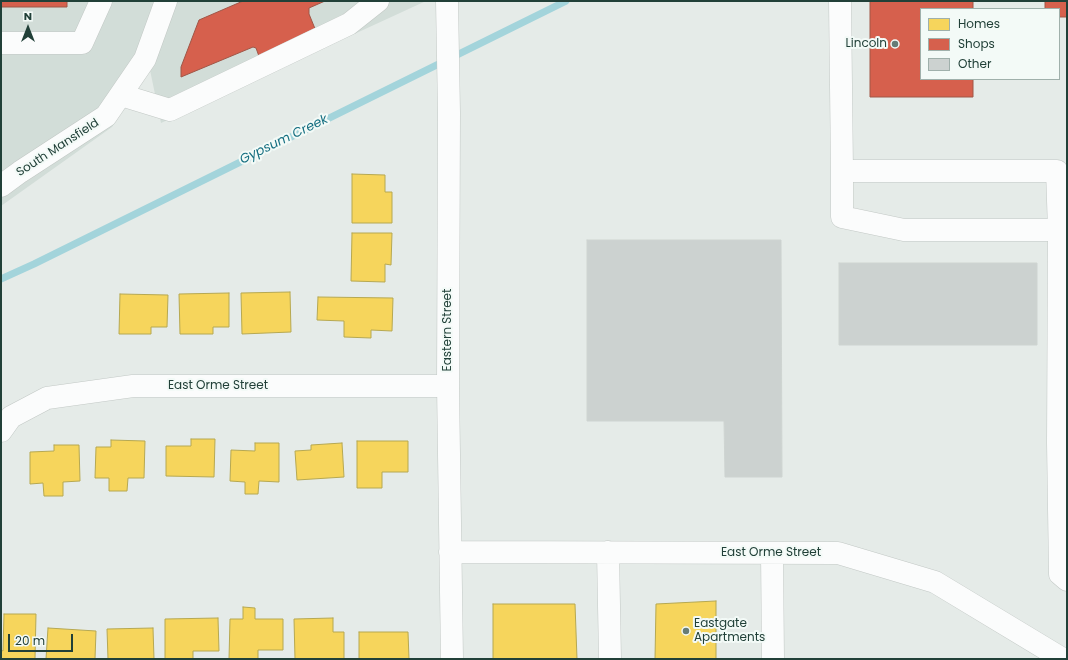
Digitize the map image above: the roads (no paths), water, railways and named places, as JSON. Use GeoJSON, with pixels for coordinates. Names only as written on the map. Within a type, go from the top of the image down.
{"type":"FeatureCollection","features":[{"type":"Feature","properties":{"kind":"street"},"geometry":{"type":"LineString","coordinates":[[1,43],[82,43],[101,1]]}},
{"type":"Feature","properties":{"kind":"street","name":"South Mansfield"},"geometry":{"type":"LineString","coordinates":[[1,186],[106,116],[146,59],[166,1]]}},
{"type":"Feature","properties":{"kind":"street"},"geometry":{"type":"LineString","coordinates":[[121,95],[170,110],[349,24],[378,1]]}},
{"type":"Feature","properties":{"kind":"street","name":"Eastern Street"},"geometry":{"type":"LineString","coordinates":[[447,1],[449,113],[448,386],[452,659]]}},
{"type":"Feature","properties":{"kind":"street"},"geometry":{"type":"LineString","coordinates":[[840,1],[842,217],[904,230],[1059,230]]}},
{"type":"Feature","properties":{"kind":"street"},"geometry":{"type":"LineString","coordinates":[[842,171],[1057,171],[1059,230],[1063,271],[1063,443],[1060,574],[1067,580]]}},
{"type":"Feature","properties":{"kind":"street","name":"East Orme Street"},"geometry":{"type":"LineString","coordinates":[[1,431],[11,417],[47,398],[133,386],[448,386]]}},
{"type":"Feature","properties":{"kind":"street","name":"East Orme Street"},"geometry":{"type":"LineString","coordinates":[[450,552],[838,553],[935,582],[1061,658],[1067,659]]}},
{"type":"Feature","properties":{"kind":"street"},"geometry":{"type":"LineString","coordinates":[[608,552],[610,659]]}},
{"type":"Feature","properties":{"kind":"street"},"geometry":{"type":"LineString","coordinates":[[772,553],[773,659]]}},
{"type":"Feature","properties":{"kind":"waterway","name":"Gypsum Creek"},"geometry":{"type":"LineString","coordinates":[[1,279],[566,1]]}},
{"type":"Feature","properties":{"kind":"place","name":"Lincoln"},"geometry":{"type":"Point","coordinates":[895,44]}},
{"type":"Feature","properties":{"kind":"place","name":"Eastgate Apartments"},"geometry":{"type":"Point","coordinates":[686,631]}}]}
